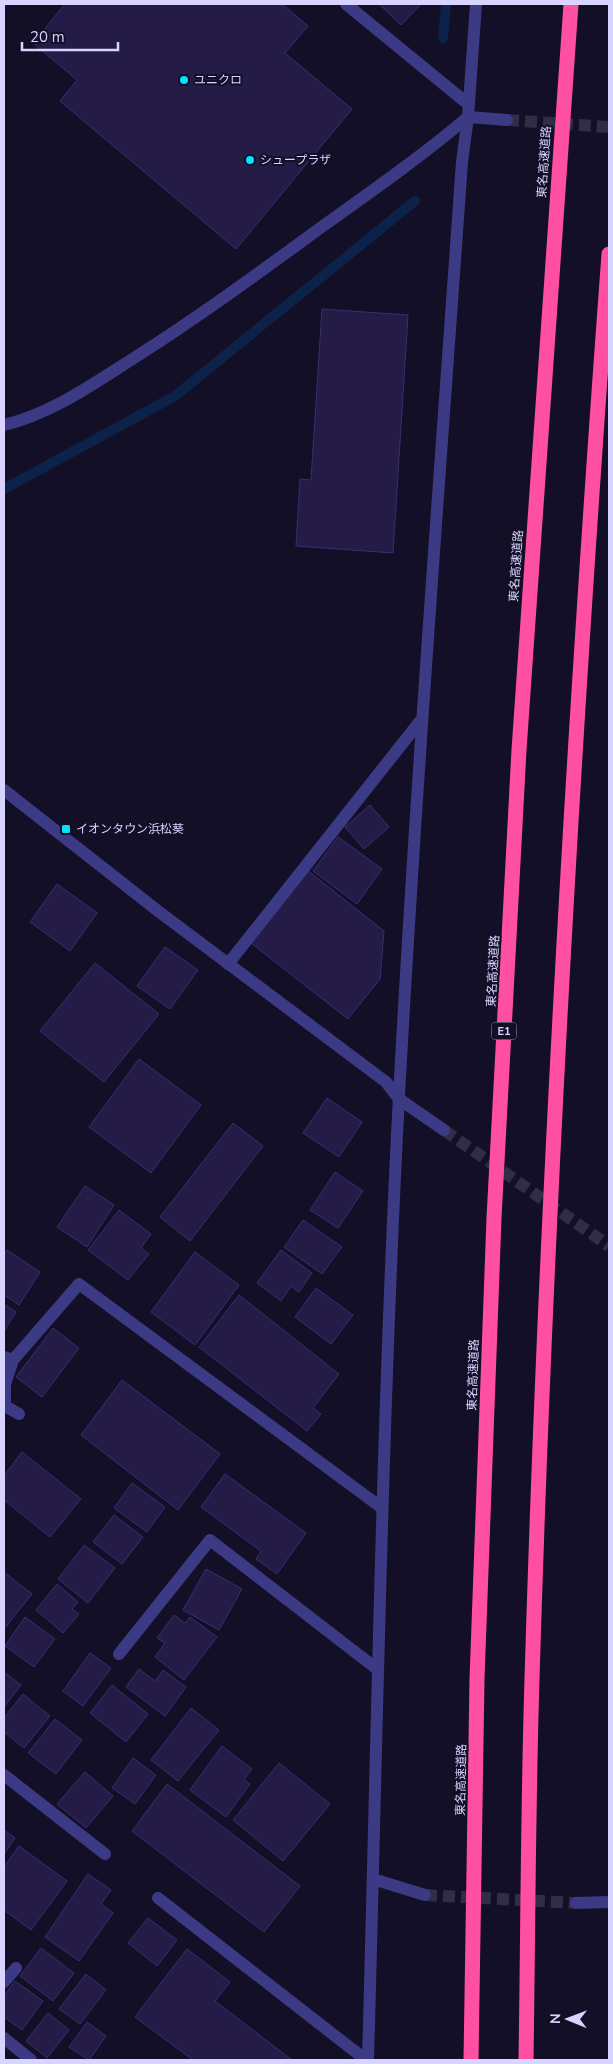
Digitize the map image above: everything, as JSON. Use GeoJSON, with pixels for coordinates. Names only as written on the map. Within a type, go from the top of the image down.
{"type":"FeatureCollection","features":[{"type":"Feature","properties":{"kind":"highway","name":"東名高速道路"},"geometry":{"type":"LineString","coordinates":[[471,2060],[477,1679],[494,1218],[520,750],[571,4]]}},
{"type":"Feature","properties":{"kind":"highway"},"geometry":{"type":"LineString","coordinates":[[526,2060],[532,1680],[550,1223],[575,754],[609,254]]}},
{"type":"Feature","properties":{"kind":"street"},"geometry":{"type":"LineString","coordinates":[[346,4],[468,104]]}},
{"type":"Feature","properties":{"kind":"street"},"geometry":{"type":"LineString","coordinates":[[367,2060],[382,1508],[399,1099],[421,720],[462,162],[468,117],[476,4]]}},
{"type":"Feature","properties":{"kind":"street"},"geometry":{"type":"LineString","coordinates":[[4,425],[28,418],[53,407],[168,336],[225,298],[381,185],[436,144],[468,117],[507,120]]}},
{"type":"Feature","properties":{"kind":"street"},"geometry":{"type":"LineString","coordinates":[[228,964],[421,720]]}},
{"type":"Feature","properties":{"kind":"street"},"geometry":{"type":"LineString","coordinates":[[4,790],[228,964],[386,1082],[399,1099],[444,1130]]}},
{"type":"Feature","properties":{"kind":"street"},"geometry":{"type":"LineString","coordinates":[[19,1414],[5,1406],[8,1359],[78,1284],[382,1508]]}},
{"type":"Feature","properties":{"kind":"street"},"geometry":{"type":"LineString","coordinates":[[119,1654],[210,1540],[377,1670]]}},
{"type":"Feature","properties":{"kind":"street"},"geometry":{"type":"LineString","coordinates":[[4,1774],[105,1854]]}},
{"type":"Feature","properties":{"kind":"street"},"geometry":{"type":"LineString","coordinates":[[373,1879],[425,1895]]}},
{"type":"Feature","properties":{"kind":"street"},"geometry":{"type":"LineString","coordinates":[[158,1898],[367,2060]]}},
{"type":"Feature","properties":{"kind":"street"},"geometry":{"type":"LineString","coordinates":[[576,1903],[609,1902]]}},
{"type":"Feature","properties":{"kind":"street"},"geometry":{"type":"LineString","coordinates":[[4,1982],[16,1968]]}},
{"type":"Feature","properties":{"kind":"street"},"geometry":{"type":"LineString","coordinates":[[4,2038],[30,2060]]}},
{"type":"Feature","properties":{"kind":"building"},"geometry":{"type":"Polygon","coordinates":[[[65,4],[282,4],[308,26],[285,53],[352,109],[236,249],[60,101],[77,80],[33,43],[65,4]]]}},
{"type":"Feature","properties":{"kind":"building"},"geometry":{"type":"Polygon","coordinates":[[[379,4],[421,4],[401,25],[379,4]]]}},
{"type":"Feature","properties":{"kind":"building"},"geometry":{"type":"Polygon","coordinates":[[[322,309],[408,315],[393,553],[296,546],[300,479],[311,480],[322,309]]]}},
{"type":"Feature","properties":{"kind":"building"},"geometry":{"type":"Polygon","coordinates":[[[370,805],[389,827],[364,849],[345,827],[370,805]]]}},
{"type":"Feature","properties":{"kind":"building"},"geometry":{"type":"Polygon","coordinates":[[[338,837],[382,869],[357,904],[313,871],[338,837]]]}},
{"type":"Feature","properties":{"kind":"building"},"geometry":{"type":"Polygon","coordinates":[[[307,870],[384,931],[380,979],[348,1019],[251,943],[307,870]]]}},
{"type":"Feature","properties":{"kind":"building"},"geometry":{"type":"Polygon","coordinates":[[[57,884],[97,913],[70,951],[30,922],[57,884]]]}},
{"type":"Feature","properties":{"kind":"building"},"geometry":{"type":"Polygon","coordinates":[[[165,947],[198,970],[170,1009],[137,986],[165,947]]]}},
{"type":"Feature","properties":{"kind":"building"},"geometry":{"type":"Polygon","coordinates":[[[95,963],[159,1014],[104,1082],[40,1031],[95,963]]]}},
{"type":"Feature","properties":{"kind":"building"},"geometry":{"type":"Polygon","coordinates":[[[139,1059],[201,1105],[151,1173],[89,1127],[139,1059]]]}},
{"type":"Feature","properties":{"kind":"building"},"geometry":{"type":"Polygon","coordinates":[[[327,1098],[362,1122],[339,1157],[303,1133],[327,1098]]]}},
{"type":"Feature","properties":{"kind":"building"},"geometry":{"type":"Polygon","coordinates":[[[233,1123],[263,1146],[190,1241],[160,1217],[233,1123]]]}},
{"type":"Feature","properties":{"kind":"building"},"geometry":{"type":"Polygon","coordinates":[[[335,1172],[363,1191],[338,1228],[310,1210],[335,1172]]]}},
{"type":"Feature","properties":{"kind":"building"},"geometry":{"type":"Polygon","coordinates":[[[85,1186],[114,1205],[87,1247],[57,1227],[85,1186]]]}},
{"type":"Feature","properties":{"kind":"building"},"geometry":{"type":"Polygon","coordinates":[[[119,1210],[151,1234],[141,1248],[149,1254],[128,1280],[88,1250],[119,1210]]]}},
{"type":"Feature","properties":{"kind":"building"},"geometry":{"type":"Polygon","coordinates":[[[303,1220],[342,1247],[322,1274],[284,1247],[303,1220]]]}},
{"type":"Feature","properties":{"kind":"building"},"geometry":{"type":"Polygon","coordinates":[[[7,1250],[40,1272],[19,1305],[4,1295],[4,1255],[7,1250]]]}},
{"type":"Feature","properties":{"kind":"building"},"geometry":{"type":"Polygon","coordinates":[[[281,1250],[312,1273],[299,1292],[291,1286],[281,1301],[257,1283],[281,1250]]]}},
{"type":"Feature","properties":{"kind":"building"},"geometry":{"type":"Polygon","coordinates":[[[195,1252],[239,1285],[195,1345],[151,1312],[195,1252]]]}},
{"type":"Feature","properties":{"kind":"building"},"geometry":{"type":"Polygon","coordinates":[[[316,1288],[353,1315],[331,1344],[295,1317],[316,1288]]]}},
{"type":"Feature","properties":{"kind":"building"},"geometry":{"type":"Polygon","coordinates":[[[239,1295],[339,1374],[313,1408],[321,1414],[307,1431],[199,1347],[239,1295]]]}},
{"type":"Feature","properties":{"kind":"building"},"geometry":{"type":"Polygon","coordinates":[[[4,1304],[16,1312],[4,1331],[4,1304]]]}},
{"type":"Feature","properties":{"kind":"building"},"geometry":{"type":"Polygon","coordinates":[[[53,1328],[79,1348],[42,1397],[16,1377],[53,1328]]]}},
{"type":"Feature","properties":{"kind":"building"},"geometry":{"type":"Polygon","coordinates":[[[122,1380],[220,1454],[178,1510],[81,1435],[122,1380]]]}},
{"type":"Feature","properties":{"kind":"building"},"geometry":{"type":"Polygon","coordinates":[[[22,1452],[81,1499],[50,1537],[4,1500],[4,1476],[22,1452]]]}},
{"type":"Feature","properties":{"kind":"building"},"geometry":{"type":"Polygon","coordinates":[[[225,1474],[306,1533],[277,1574],[256,1559],[261,1551],[201,1507],[225,1474]]]}},
{"type":"Feature","properties":{"kind":"building"},"geometry":{"type":"Polygon","coordinates":[[[132,1483],[165,1507],[147,1532],[114,1508],[132,1483]]]}},
{"type":"Feature","properties":{"kind":"building"},"geometry":{"type":"Polygon","coordinates":[[[114,1515],[143,1537],[122,1564],[93,1542],[114,1515]]]}},
{"type":"Feature","properties":{"kind":"building"},"geometry":{"type":"Polygon","coordinates":[[[84,1545],[115,1568],[88,1603],[58,1579],[84,1545]]]}},
{"type":"Feature","properties":{"kind":"building"},"geometry":{"type":"Polygon","coordinates":[[[206,1569],[242,1589],[219,1630],[183,1610],[206,1569]]]}},
{"type":"Feature","properties":{"kind":"building"},"geometry":{"type":"Polygon","coordinates":[[[4,1572],[32,1594],[4,1629],[4,1572]]]}},
{"type":"Feature","properties":{"kind":"building"},"geometry":{"type":"Polygon","coordinates":[[[57,1584],[78,1602],[72,1609],[79,1614],[63,1633],[36,1610],[57,1584]]]}},
{"type":"Feature","properties":{"kind":"building"},"geometry":{"type":"Polygon","coordinates":[[[174,1615],[185,1623],[190,1617],[217,1637],[184,1680],[155,1657],[165,1643],[157,1638],[174,1615]]]}},
{"type":"Feature","properties":{"kind":"building"},"geometry":{"type":"Polygon","coordinates":[[[25,1617],[55,1639],[34,1667],[5,1646],[25,1617]]]}},
{"type":"Feature","properties":{"kind":"building"},"geometry":{"type":"Polygon","coordinates":[[[90,1653],[111,1668],[83,1706],[63,1691],[90,1653]]]}},
{"type":"Feature","properties":{"kind":"building"},"geometry":{"type":"Polygon","coordinates":[[[139,1669],[155,1681],[163,1670],[186,1687],[165,1716],[126,1687],[139,1669]]]}},
{"type":"Feature","properties":{"kind":"building"},"geometry":{"type":"Polygon","coordinates":[[[4,1672],[21,1685],[4,1707],[4,1672]]]}},
{"type":"Feature","properties":{"kind":"building"},"geometry":{"type":"Polygon","coordinates":[[[112,1685],[148,1714],[126,1742],[90,1713],[112,1685]]]}},
{"type":"Feature","properties":{"kind":"building"},"geometry":{"type":"Polygon","coordinates":[[[23,1694],[50,1716],[24,1748],[4,1732],[4,1718],[23,1694]]]}},
{"type":"Feature","properties":{"kind":"building"},"geometry":{"type":"Polygon","coordinates":[[[191,1708],[219,1730],[178,1781],[151,1760],[191,1708]]]}},
{"type":"Feature","properties":{"kind":"building"},"geometry":{"type":"Polygon","coordinates":[[[55,1719],[82,1740],[56,1774],[28,1753],[55,1719]]]}},
{"type":"Feature","properties":{"kind":"building"},"geometry":{"type":"Polygon","coordinates":[[[222,1746],[252,1769],[244,1780],[250,1784],[226,1817],[190,1790],[222,1746]]]}},
{"type":"Feature","properties":{"kind":"building"},"geometry":{"type":"Polygon","coordinates":[[[133,1758],[156,1775],[135,1804],[112,1788],[133,1758]]]}},
{"type":"Feature","properties":{"kind":"building"},"geometry":{"type":"Polygon","coordinates":[[[279,1763],[330,1804],[283,1861],[233,1820],[279,1763]]]}},
{"type":"Feature","properties":{"kind":"building"},"geometry":{"type":"Polygon","coordinates":[[[85,1772],[113,1796],[86,1828],[57,1804],[85,1772]]]}},
{"type":"Feature","properties":{"kind":"building"},"geometry":{"type":"Polygon","coordinates":[[[167,1784],[300,1886],[264,1932],[132,1831],[167,1784]]]}},
{"type":"Feature","properties":{"kind":"building"},"geometry":{"type":"Polygon","coordinates":[[[4,1830],[15,1838],[4,1854],[4,1830]]]}},
{"type":"Feature","properties":{"kind":"building"},"geometry":{"type":"Polygon","coordinates":[[[19,1846],[67,1881],[31,1930],[4,1910],[4,1867],[19,1846]]]}},
{"type":"Feature","properties":{"kind":"building"},"geometry":{"type":"Polygon","coordinates":[[[88,1874],[111,1890],[101,1904],[113,1913],[79,1961],[45,1937],[88,1874]]]}},
{"type":"Feature","properties":{"kind":"building"},"geometry":{"type":"Polygon","coordinates":[[[148,1918],[177,1940],[157,1966],[128,1943],[148,1918]]]}},
{"type":"Feature","properties":{"kind":"building"},"geometry":{"type":"Polygon","coordinates":[[[41,1948],[74,1973],[53,2001],[20,1976],[41,1948]]]}},
{"type":"Feature","properties":{"kind":"building"},"geometry":{"type":"Polygon","coordinates":[[[187,1949],[230,1982],[215,2001],[292,2060],[193,2060],[135,2017],[187,1949]]]}},
{"type":"Feature","properties":{"kind":"building"},"geometry":{"type":"Polygon","coordinates":[[[86,1974],[106,1990],[80,2024],[59,2009],[86,1974]]]}},
{"type":"Feature","properties":{"kind":"building"},"geometry":{"type":"Polygon","coordinates":[[[15,1981],[43,2001],[22,2030],[4,2017],[4,1996],[15,1981]]]}},
{"type":"Feature","properties":{"kind":"building"},"geometry":{"type":"Polygon","coordinates":[[[48,2013],[69,2030],[47,2058],[26,2041],[48,2013]]]}},
{"type":"Feature","properties":{"kind":"building"},"geometry":{"type":"Polygon","coordinates":[[[87,2022],[106,2036],[89,2060],[69,2047],[87,2022]]]}},
{"type":"Feature","properties":{"kind":"waterway"},"geometry":{"type":"LineString","coordinates":[[443,38],[446,4]]}},
{"type":"Feature","properties":{"kind":"waterway"},"geometry":{"type":"LineString","coordinates":[[4,489],[175,396],[415,201]]}},
{"type":"Feature","properties":{"kind":"tunnel"},"geometry":{"type":"LineString","coordinates":[[507,120],[609,127]]}},
{"type":"Feature","properties":{"kind":"tunnel"},"geometry":{"type":"LineString","coordinates":[[444,1130],[609,1246]]}},
{"type":"Feature","properties":{"kind":"tunnel"},"geometry":{"type":"LineString","coordinates":[[425,1895],[576,1903]]}},
{"type":"Feature","properties":{"kind":"place","name":"ユニクロ"},"geometry":{"type":"Point","coordinates":[184,80]}},
{"type":"Feature","properties":{"kind":"place","name":"シュープラザ"},"geometry":{"type":"Point","coordinates":[250,160]}},
{"type":"Feature","properties":{"kind":"place","name":"イオンタウン浜松葵"},"geometry":{"type":"Point","coordinates":[66,829]}}]}
